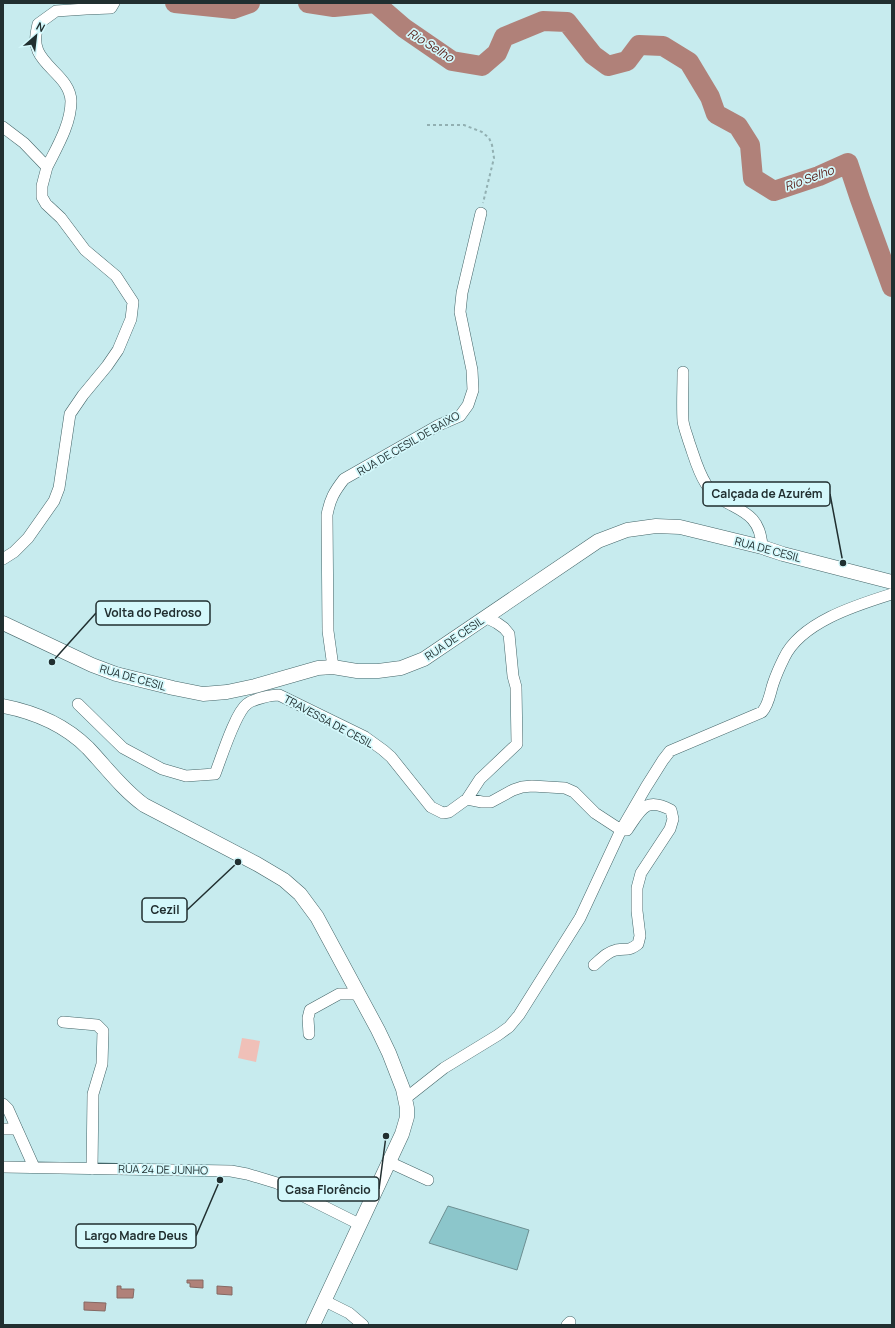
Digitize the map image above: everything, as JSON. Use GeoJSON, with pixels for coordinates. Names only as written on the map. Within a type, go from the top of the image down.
{"type":"FeatureCollection","features":[{"type":"Feature","properties":{"kind":"main road","name":"RUA DE CESIL"},"geometry":{"type":"LineString","coordinates":[[3,623],[92,665],[116,674],[203,694],[227,692],[255,686],[318,668],[333,667],[357,671],[378,671],[401,668],[424,659],[598,541],[627,530],[656,526],[680,527],[762,547],[783,554],[892,582]]}},
{"type":"Feature","properties":{"kind":"main road"},"geometry":{"type":"LineString","coordinates":[[3,706],[34,714],[58,725],[86,747],[130,794],[144,805],[257,864],[276,875],[300,894],[317,918],[359,994],[389,1053],[406,1098],[407,1118],[389,1162],[313,1325]]}},
{"type":"Feature","properties":{"kind":"street"},"geometry":{"type":"LineString","coordinates":[[3,559],[14,552],[28,538],[54,501],[59,488],[70,414],[118,350],[131,319],[132,302],[116,276],[85,250],[61,218],[46,204],[42,197],[42,186],[47,167],[67,124],[71,101],[66,84],[38,51],[36,37],[38,24],[56,11],[111,8],[114,3]]}},
{"type":"Feature","properties":{"kind":"street"},"geometry":{"type":"LineString","coordinates":[[3,127],[24,142],[47,167]]}},
{"type":"Feature","properties":{"kind":"street","name":"RUA DE CESIL DE BAIXO"},"geometry":{"type":"LineString","coordinates":[[333,667],[328,632],[327,514],[329,502],[334,491],[344,479],[439,425],[460,416],[468,405],[473,390],[472,370],[460,312],[461,299],[481,214]]}},
{"type":"Feature","properties":{"kind":"street"},"geometry":{"type":"LineString","coordinates":[[683,372],[683,423],[698,470],[706,485],[716,496],[745,512],[755,521],[761,535],[762,547]]}},
{"type":"Feature","properties":{"kind":"street"},"geometry":{"type":"LineString","coordinates":[[406,1098],[444,1068],[509,1027],[519,1015],[580,918],[622,830],[646,787],[670,751],[762,712],[766,707],[774,682],[785,656],[800,636],[820,623],[854,606],[892,594]]}},
{"type":"Feature","properties":{"kind":"street","name":"TRAVESSA DE CESIL"},"geometry":{"type":"LineString","coordinates":[[279,694],[365,738],[383,750],[431,807],[443,813],[449,812],[467,799],[480,779],[517,744],[516,687],[513,676],[509,634],[497,623],[485,617]]}},
{"type":"Feature","properties":{"kind":"street"},"geometry":{"type":"LineString","coordinates":[[78,704],[123,748],[162,769],[186,776],[215,774],[239,713],[247,703],[270,695],[279,694],[277,680]]}},
{"type":"Feature","properties":{"kind":"street"},"geometry":{"type":"LineString","coordinates":[[467,799],[491,802],[513,790],[522,787],[532,786],[565,788],[574,792],[596,813],[622,830],[627,830],[641,810],[650,804],[661,805],[671,810],[673,819],[670,829],[641,873],[637,888],[637,911],[640,936],[638,944],[630,950],[616,950],[603,956],[594,965]]}},
{"type":"Feature","properties":{"kind":"street"},"geometry":{"type":"LineString","coordinates":[[308,1034],[308,1018],[310,1010],[339,994],[359,994]]}},
{"type":"Feature","properties":{"kind":"street"},"geometry":{"type":"LineString","coordinates":[[64,1022],[98,1025],[102,1032],[102,1064],[93,1094],[92,1168]]}},
{"type":"Feature","properties":{"kind":"street"},"geometry":{"type":"LineString","coordinates":[[3,1104],[8,1109],[34,1167]]}},
{"type":"Feature","properties":{"kind":"street"},"geometry":{"type":"LineString","coordinates":[[3,1129],[17,1129]]}},
{"type":"Feature","properties":{"kind":"street"},"geometry":{"type":"LineString","coordinates":[[389,1162],[428,1180]]}},
{"type":"Feature","properties":{"kind":"street","name":"RUA 24 DE JUNHO"},"geometry":{"type":"LineString","coordinates":[[3,1167],[231,1171],[277,1183],[359,1224]]}},
{"type":"Feature","properties":{"kind":"street"},"geometry":{"type":"LineString","coordinates":[[325,1301],[349,1313],[363,1325]]}},
{"type":"Feature","properties":{"kind":"path"},"geometry":{"type":"LineString","coordinates":[[427,125],[464,125],[482,132],[489,138],[492,144],[494,158],[481,214]]}},
{"type":"Feature","properties":{"kind":"shaded area"},"geometry":{"type":"Polygon","coordinates":[[[242,1038],[260,1041],[256,1062],[238,1058],[242,1038]]]}},
{"type":"Feature","properties":{"kind":"shaded area"},"geometry":{"type":"Polygon","coordinates":[[[187,1280],[203,1280],[203,1288],[190,1287],[190,1283],[187,1283],[187,1280]]]}},
{"type":"Feature","properties":{"kind":"shaded area"},"geometry":{"type":"Polygon","coordinates":[[[117,1286],[121,1286],[121,1289],[134,1289],[133,1298],[117,1298],[117,1286]]]}},
{"type":"Feature","properties":{"kind":"shaded area"},"geometry":{"type":"Polygon","coordinates":[[[217,1286],[232,1287],[232,1295],[217,1294],[217,1286]]]}},
{"type":"Feature","properties":{"kind":"shaded area"},"geometry":{"type":"Polygon","coordinates":[[[84,1302],[106,1303],[105,1311],[84,1310],[84,1302]]]}},
{"type":"Feature","properties":{"kind":"building"},"geometry":{"type":"Polygon","coordinates":[[[448,1206],[529,1230],[517,1270],[429,1243],[448,1206]]]}},
{"type":"Feature","properties":{"kind":"waterway","name":"Rio Selho"},"geometry":{"type":"LineString","coordinates":[[175,3],[233,9],[250,3]]}},
{"type":"Feature","properties":{"kind":"waterway","name":"Rio Selho"},"geometry":{"type":"LineString","coordinates":[[308,3],[334,7],[375,3],[404,28],[452,61],[482,66],[497,53],[504,37],[543,21],[567,22],[593,55],[608,66],[627,61],[639,45],[663,46],[689,62],[710,97],[716,114],[738,126],[750,145],[753,178],[774,191],[819,176],[848,163],[892,287]]}},
{"type":"Feature","properties":{"kind":"place","name":"Calçada de Azurém"},"geometry":{"type":"Point","coordinates":[843,563]}},
{"type":"Feature","properties":{"kind":"place","name":"Volta do Pedroso"},"geometry":{"type":"Point","coordinates":[52,662]}},
{"type":"Feature","properties":{"kind":"place","name":"Cezil"},"geometry":{"type":"Point","coordinates":[238,862]}},
{"type":"Feature","properties":{"kind":"place","name":"Casa Florêncio"},"geometry":{"type":"Point","coordinates":[386,1136]}},
{"type":"Feature","properties":{"kind":"place","name":"Largo Madre Deus"},"geometry":{"type":"Point","coordinates":[220,1180]}}]}
